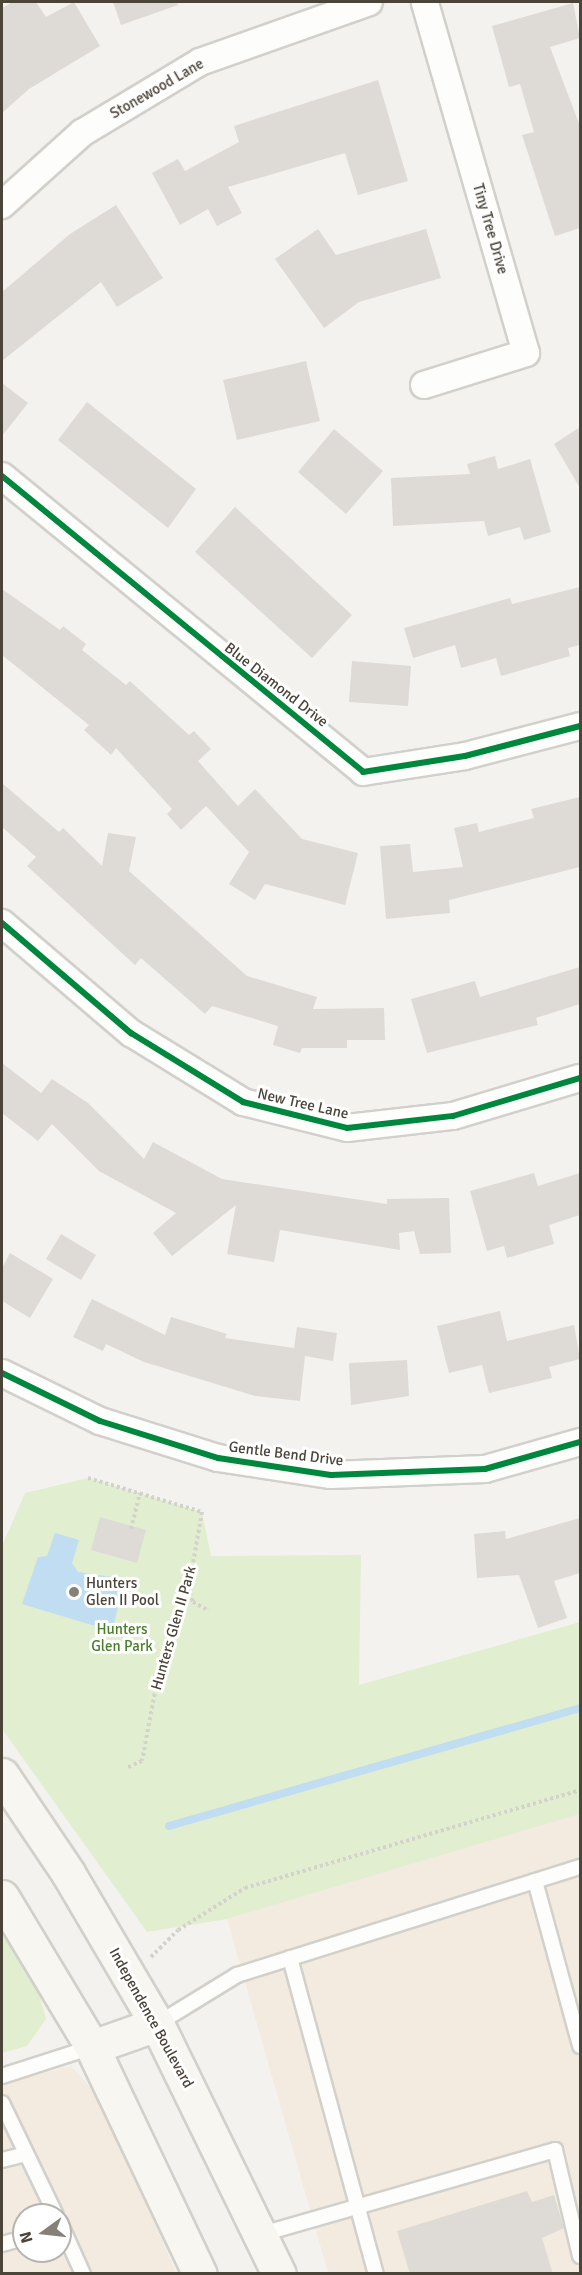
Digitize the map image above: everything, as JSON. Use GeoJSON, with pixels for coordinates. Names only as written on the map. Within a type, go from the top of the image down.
{"type":"FeatureCollection","features":[{"type":"Feature","properties":{"kind":"main road","name":"Independence Boulevard"},"geometry":{"type":"LineString","coordinates":[[2,1774],[68,1873],[157,2024],[262,2234],[279,2274]]}},
{"type":"Feature","properties":{"kind":"main road"},"geometry":{"type":"LineString","coordinates":[[2,1897],[92,2047],[200,2274]]}},
{"type":"Feature","properties":{"kind":"main road"},"geometry":{"type":"LineString","coordinates":[[92,2047],[157,2024]]}},
{"type":"Feature","properties":{"kind":"street","name":"Stonewood Lane"},"geometry":{"type":"LineString","coordinates":[[2,205],[82,133],[200,63],[369,2]]}},
{"type":"Feature","properties":{"kind":"street","name":"Tiny Tree Drive"},"geometry":{"type":"LineString","coordinates":[[424,385],[526,353],[425,2]]}},
{"type":"Feature","properties":{"kind":"street","name":"Blue Diamond Drive"},"geometry":{"type":"LineString","coordinates":[[2,476],[363,772],[465,756],[580,726]]}},
{"type":"Feature","properties":{"kind":"street","name":"New Tree Lane"},"geometry":{"type":"LineString","coordinates":[[2,923],[131,1033],[243,1102],[346,1128],[453,1116],[580,1078]]}},
{"type":"Feature","properties":{"kind":"street","name":"Gentle Bend Drive"},"geometry":{"type":"LineString","coordinates":[[2,1373],[99,1421],[218,1458],[331,1475],[485,1469],[580,1442]]}},
{"type":"Feature","properties":{"kind":"lane"},"geometry":{"type":"LineString","coordinates":[[157,2024],[237,1975],[580,1867]]}},
{"type":"Feature","properties":{"kind":"lane"},"geometry":{"type":"LineString","coordinates":[[535,1881],[580,2046]]}},
{"type":"Feature","properties":{"kind":"lane"},"geometry":{"type":"LineString","coordinates":[[290,1958],[355,2207],[376,2274]]}},
{"type":"Feature","properties":{"kind":"lane"},"geometry":{"type":"LineString","coordinates":[[2,2076],[92,2047]]}},
{"type":"Feature","properties":{"kind":"lane"},"geometry":{"type":"LineString","coordinates":[[2,2103],[50,2203]]}},
{"type":"Feature","properties":{"kind":"lane"},"geometry":{"type":"LineString","coordinates":[[262,2234],[555,2150],[580,2256]]}},
{"type":"Feature","properties":{"kind":"lane"},"geometry":{"type":"LineString","coordinates":[[2,2160],[26,2154]]}},
{"type":"Feature","properties":{"kind":"lane"},"geometry":{"type":"LineString","coordinates":[[72,2250],[83,2274]]}},
{"type":"Feature","properties":{"kind":"path"},"geometry":{"type":"LineString","coordinates":[[88,1478],[140,1494],[131,1529]]}},
{"type":"Feature","properties":{"kind":"path"},"geometry":{"type":"LineString","coordinates":[[188,1586],[193,1602],[209,1611]]}},
{"type":"Feature","properties":{"kind":"path"},"geometry":{"type":"LineString","coordinates":[[149,1960],[178,1930],[246,1888],[580,1790]]}},
{"type":"Feature","properties":{"kind":"shaded area"},"geometry":{"type":"Polygon","coordinates":[[[580,1814],[580,2273],[328,2273],[227,1919],[580,1814]]]}},
{"type":"Feature","properties":{"kind":"shaded area"},"geometry":{"type":"Polygon","coordinates":[[[71,2066],[103,2101],[176,2273],[2,2274],[2,2084],[71,2066]]]}},
{"type":"Feature","properties":{"kind":"green space","name":"Hunters Glen Park"},"geometry":{"type":"Polygon","coordinates":[[[88,1478],[202,1512],[211,1556],[361,1555],[359,1685],[580,1622],[580,1814],[227,1919],[147,1932],[2,1729],[2,1546],[25,1493],[88,1478]]]}},
{"type":"Feature","properties":{"kind":"green space"},"geometry":{"type":"Polygon","coordinates":[[[2,1926],[37,1985],[46,2019],[27,2046],[2,2053],[2,1926]]]}},
{"type":"Feature","properties":{"kind":"water","name":"Hunters Glen II Pool"},"geometry":{"type":"Polygon","coordinates":[[[55,1533],[79,1540],[72,1563],[78,1572],[125,1579],[112,1631],[22,1604],[38,1557],[47,1556],[55,1533]]]}},
{"type":"Feature","properties":{"kind":"building"},"geometry":{"type":"Polygon","coordinates":[[[12,2],[36,2],[46,17],[74,2],[100,46],[29,89],[2,113],[2,8],[12,2]]]}},
{"type":"Feature","properties":{"kind":"building"},"geometry":{"type":"Polygon","coordinates":[[[113,2],[177,2],[178,5],[121,25],[113,2]]]}},
{"type":"Feature","properties":{"kind":"building"},"geometry":{"type":"Polygon","coordinates":[[[573,3],[580,38],[550,47],[580,126],[580,228],[555,236],[522,135],[534,132],[520,84],[509,87],[492,26],[573,3]]]}},
{"type":"Feature","properties":{"kind":"building"},"geometry":{"type":"Polygon","coordinates":[[[378,80],[408,181],[358,195],[345,153],[228,187],[242,213],[217,226],[208,209],[180,225],[152,173],[178,159],[185,171],[239,142],[234,126],[378,80]]]}},
{"type":"Feature","properties":{"kind":"building"},"geometry":{"type":"Polygon","coordinates":[[[116,205],[163,278],[117,307],[101,282],[2,361],[2,292],[70,234],[116,205]]]}},
{"type":"Feature","properties":{"kind":"building"},"geometry":{"type":"Polygon","coordinates":[[[318,229],[336,255],[426,229],[441,278],[359,302],[324,328],[275,259],[318,229]]]}},
{"type":"Feature","properties":{"kind":"building"},"geometry":{"type":"Polygon","coordinates":[[[306,361],[320,421],[237,440],[223,380],[306,361]]]}},
{"type":"Feature","properties":{"kind":"building"},"geometry":{"type":"Polygon","coordinates":[[[2,383],[28,403],[2,436],[2,383]]]}},
{"type":"Feature","properties":{"kind":"building"},"geometry":{"type":"Polygon","coordinates":[[[87,402],[196,489],[168,528],[58,440],[87,402]]]}},
{"type":"Feature","properties":{"kind":"building"},"geometry":{"type":"Polygon","coordinates":[[[580,427],[580,488],[554,444],[580,427]]]}},
{"type":"Feature","properties":{"kind":"building"},"geometry":{"type":"Polygon","coordinates":[[[334,429],[383,471],[346,514],[298,472],[334,429]]]}},
{"type":"Feature","properties":{"kind":"building"},"geometry":{"type":"Polygon","coordinates":[[[495,456],[498,469],[530,459],[551,532],[524,540],[520,527],[488,536],[484,521],[393,526],[391,478],[470,474],[467,464],[495,456]]]}},
{"type":"Feature","properties":{"kind":"building"},"geometry":{"type":"Polygon","coordinates":[[[235,507],[352,615],[312,658],[195,552],[235,507]]]}},
{"type":"Feature","properties":{"kind":"building"},"geometry":{"type":"Polygon","coordinates":[[[580,587],[580,645],[568,648],[570,656],[501,676],[496,658],[461,668],[455,645],[413,658],[404,628],[510,598],[512,604],[580,587]]]}},
{"type":"Feature","properties":{"kind":"building"},"geometry":{"type":"Polygon","coordinates":[[[2,589],[60,630],[63,626],[86,644],[82,650],[126,685],[130,681],[189,735],[194,731],[211,749],[198,761],[238,806],[255,789],[302,839],[358,853],[345,905],[265,884],[255,900],[229,884],[249,852],[206,806],[181,830],[167,814],[172,809],[116,748],[111,755],[84,730],[89,725],[2,655],[2,589]]]}},
{"type":"Feature","properties":{"kind":"building"},"geometry":{"type":"Polygon","coordinates":[[[352,661],[411,666],[408,706],[349,702],[352,661]]]}},
{"type":"Feature","properties":{"kind":"building"},"geometry":{"type":"Polygon","coordinates":[[[2,783],[59,832],[63,828],[102,866],[108,833],[136,837],[129,871],[247,976],[317,997],[313,1009],[384,1008],[385,1040],[347,1040],[347,1048],[302,1048],[300,1053],[273,1045],[278,1026],[212,1006],[205,1014],[141,958],[135,965],[27,866],[36,857],[2,827],[2,783]]]}},
{"type":"Feature","properties":{"kind":"building"},"geometry":{"type":"Polygon","coordinates":[[[580,797],[580,867],[449,900],[450,913],[386,919],[380,846],[410,844],[413,872],[463,867],[454,828],[477,823],[479,832],[534,818],[531,809],[580,797]]]}},
{"type":"Feature","properties":{"kind":"building"},"geometry":{"type":"Polygon","coordinates":[[[580,967],[580,1004],[536,1018],[538,1025],[427,1053],[411,999],[475,981],[480,997],[580,967]]]}},
{"type":"Feature","properties":{"kind":"building"},"geometry":{"type":"Polygon","coordinates":[[[2,1063],[41,1093],[52,1079],[88,1103],[144,1159],[153,1142],[222,1179],[387,1204],[387,1199],[449,1198],[451,1253],[420,1254],[414,1231],[399,1233],[400,1250],[280,1230],[274,1262],[227,1254],[236,1205],[172,1256],[153,1233],[176,1213],[99,1171],[52,1124],[38,1141],[2,1113],[2,1063]]]}},
{"type":"Feature","properties":{"kind":"building"},"geometry":{"type":"Polygon","coordinates":[[[534,1173],[538,1186],[580,1173],[580,1215],[549,1225],[554,1244],[507,1258],[504,1246],[487,1251],[470,1191],[534,1173]]]}},
{"type":"Feature","properties":{"kind":"building"},"geometry":{"type":"Polygon","coordinates":[[[61,1234],[96,1255],[81,1280],[46,1259],[61,1234]]]}},
{"type":"Feature","properties":{"kind":"building"},"geometry":{"type":"Polygon","coordinates":[[[10,1253],[53,1279],[30,1318],[2,1301],[2,1268],[10,1253]]]}},
{"type":"Feature","properties":{"kind":"building"},"geometry":{"type":"Polygon","coordinates":[[[92,1299],[165,1335],[171,1317],[227,1334],[225,1338],[294,1348],[297,1327],[337,1333],[333,1361],[305,1356],[300,1401],[255,1396],[144,1362],[106,1344],[103,1351],[73,1337],[92,1299]]]}},
{"type":"Feature","properties":{"kind":"building"},"geometry":{"type":"Polygon","coordinates":[[[500,1311],[507,1341],[574,1325],[580,1359],[549,1367],[552,1378],[489,1393],[482,1365],[449,1373],[437,1326],[500,1311]]]}},
{"type":"Feature","properties":{"kind":"building"},"geometry":{"type":"Polygon","coordinates":[[[407,1360],[409,1396],[351,1405],[349,1363],[407,1360]]]}},
{"type":"Feature","properties":{"kind":"building"},"geometry":{"type":"Polygon","coordinates":[[[100,1517],[146,1530],[137,1563],[91,1550],[100,1517]]]}},
{"type":"Feature","properties":{"kind":"building"},"geometry":{"type":"Polygon","coordinates":[[[580,1518],[580,1573],[554,1581],[567,1618],[538,1628],[519,1575],[477,1578],[474,1534],[505,1531],[506,1539],[580,1518]]]}},
{"type":"Feature","properties":{"kind":"building"},"geometry":{"type":"Polygon","coordinates":[[[527,2191],[532,2202],[554,2195],[564,2228],[542,2238],[553,2274],[410,2274],[397,2231],[527,2191]]]}},
{"type":"Feature","properties":{"kind":"waterway"},"geometry":{"type":"LineString","coordinates":[[169,1826],[580,1708]]}},
{"type":"Feature","properties":{"kind":"cycle path"},"geometry":{"type":"LineString","coordinates":[[2,476],[363,772],[465,756],[580,726]]}},
{"type":"Feature","properties":{"kind":"cycle path"},"geometry":{"type":"LineString","coordinates":[[2,923],[131,1033],[243,1102],[347,1128],[453,1116],[580,1078]]}},
{"type":"Feature","properties":{"kind":"cycle path"},"geometry":{"type":"LineString","coordinates":[[2,1373],[100,1421],[218,1458],[331,1475],[485,1469],[580,1442]]}},
{"type":"Feature","properties":{"kind":"place","name":"Hunters Glen II Pool"},"geometry":{"type":"Point","coordinates":[74,1592]}}]}
